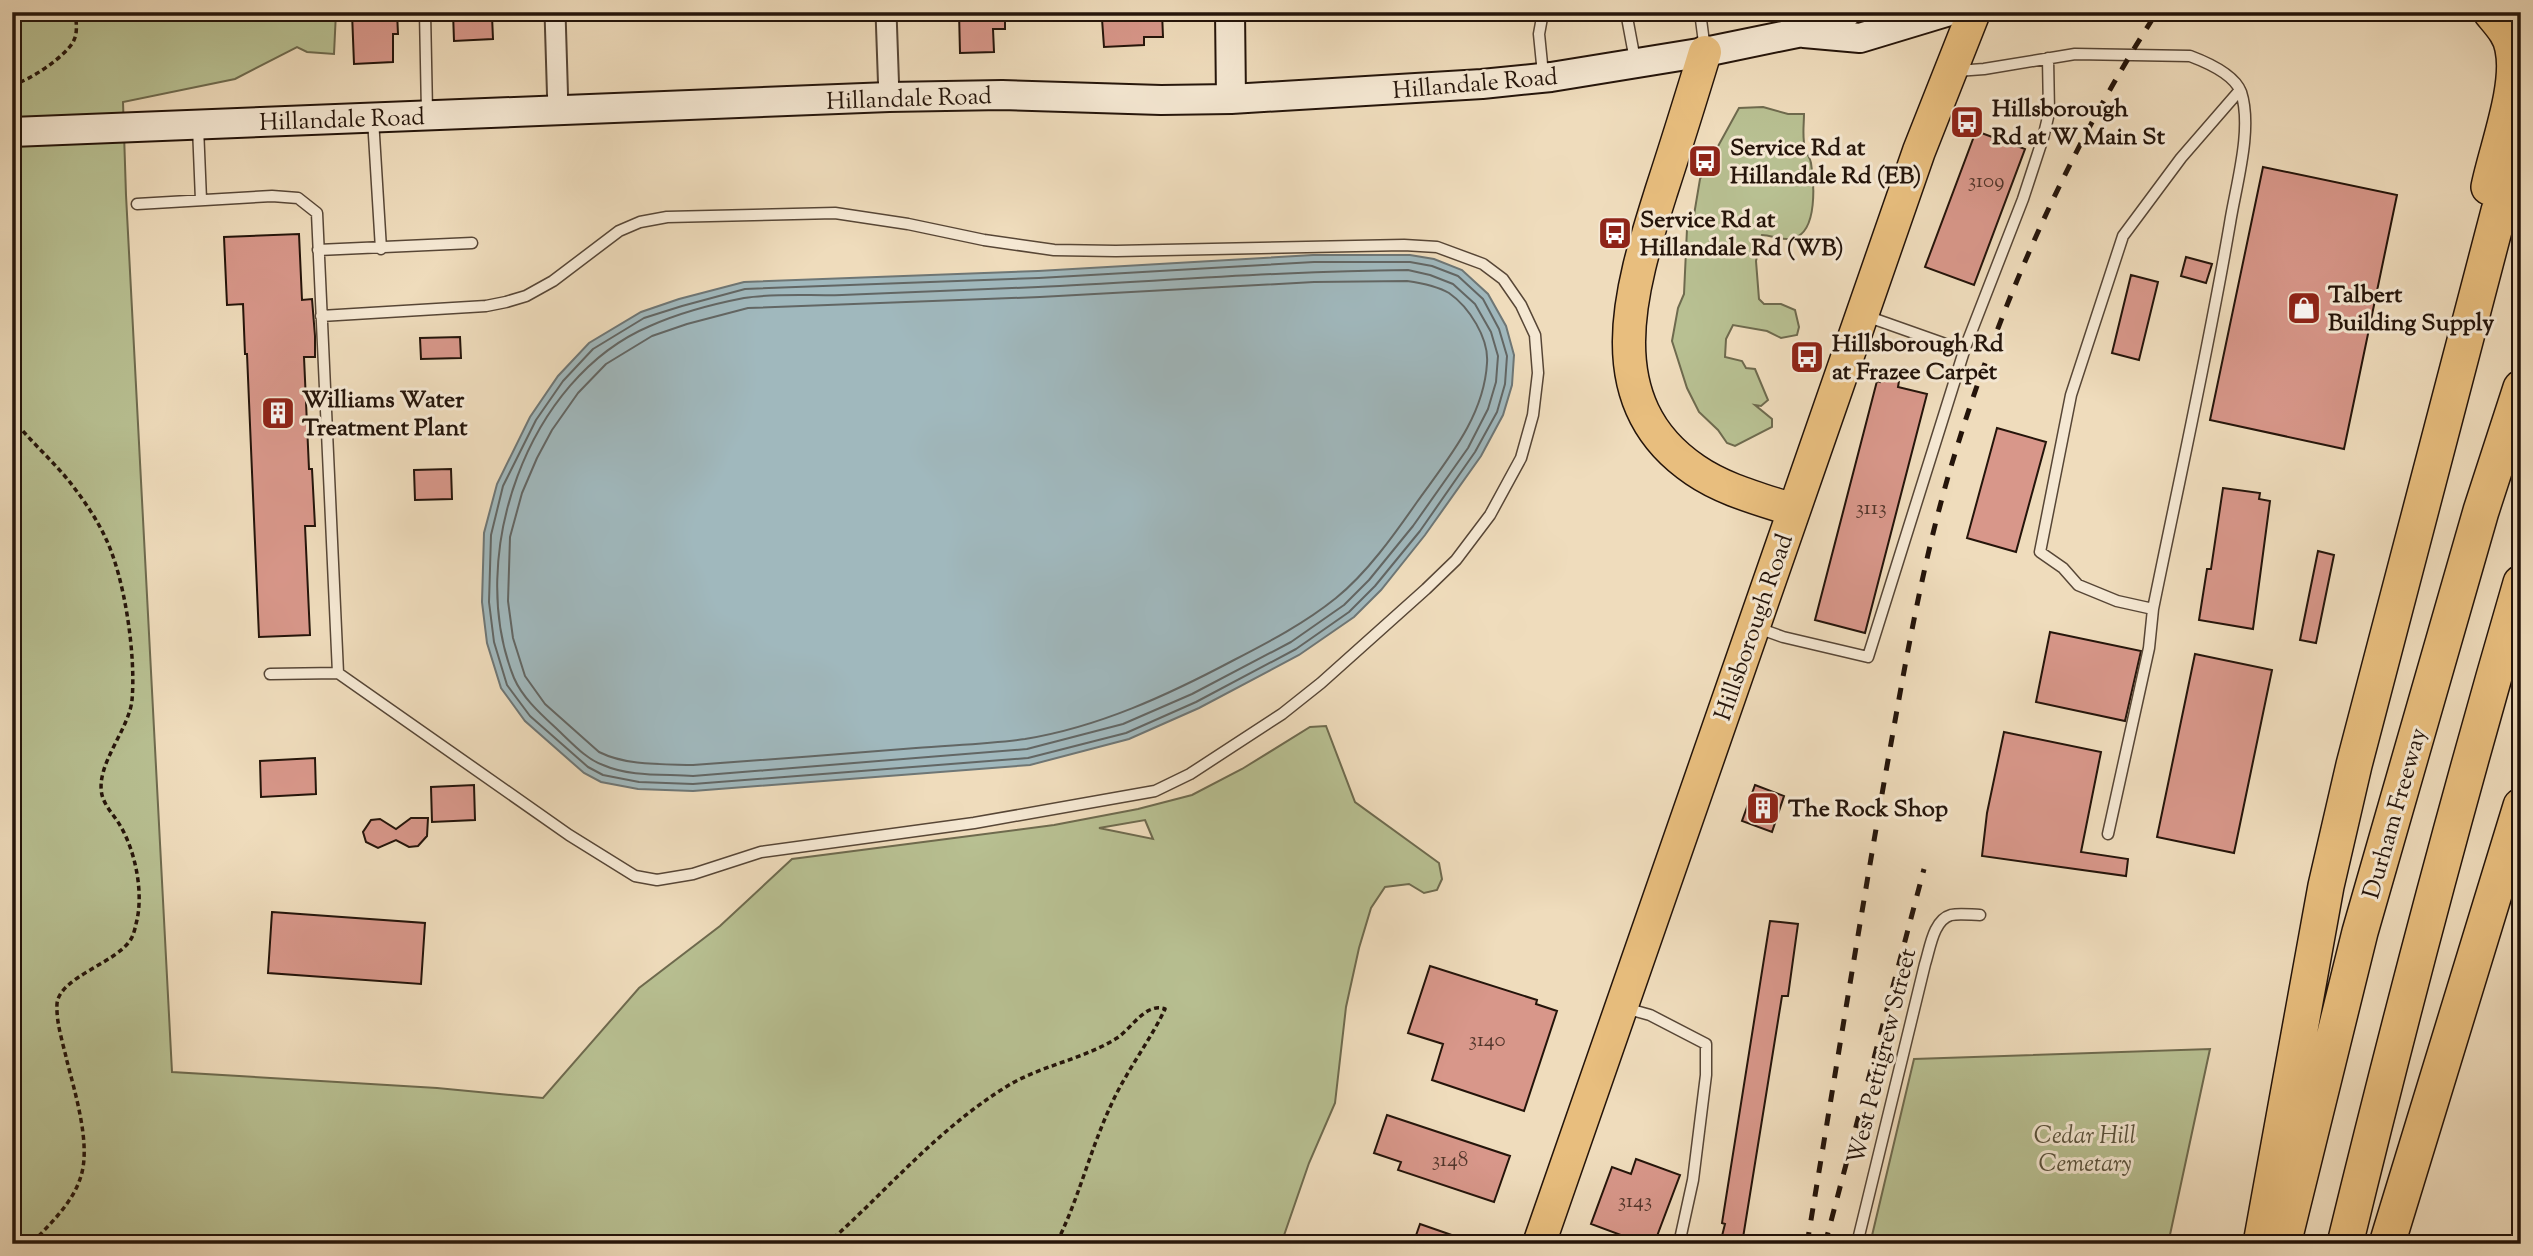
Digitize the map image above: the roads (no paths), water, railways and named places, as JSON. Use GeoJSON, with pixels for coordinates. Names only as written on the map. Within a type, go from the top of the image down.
{"type":"FeatureCollection","features":[{"type":"Feature","properties":{"kind":"highway"},"geometry":{"type":"LineString","coordinates":[[2472,315],[2474,251],[2515,74],[2513,48],[2506,30],[2491,12]]}},
{"type":"Feature","properties":{"kind":"highway"},"geometry":{"type":"LineString","coordinates":[[2261,1244],[2326,886],[2354,765],[2499,211],[2521,153]]}},
{"type":"Feature","properties":{"kind":"highway","name":"Durham Freeway"},"geometry":{"type":"LineString","coordinates":[[2283,1244],[2360,932],[2481,511],[2521,388]]}},
{"type":"Feature","properties":{"kind":"highway"},"geometry":{"type":"LineString","coordinates":[[2345,1244],[2439,869],[2521,583]]}},
{"type":"Feature","properties":{"kind":"highway"},"geometry":{"type":"LineString","coordinates":[[2387,1244],[2521,806]]}},
{"type":"Feature","properties":{"kind":"main road"},"geometry":{"type":"LineString","coordinates":[[1230,12],[1231,99]]}},
{"type":"Feature","properties":{"kind":"main road","name":"Hillandale Road"},"geometry":{"type":"LineString","coordinates":[[12,132],[888,97],[1002,95],[1161,100],[1386,91],[1544,78],[1705,52],[1802,32],[1847,12]]}},
{"type":"Feature","properties":{"kind":"main road","name":"Hillandale Road"},"geometry":{"type":"LineString","coordinates":[[1802,32],[1860,38],[1946,12]]}},
{"type":"Feature","properties":{"kind":"main road","name":"Hillsborough Road"},"geometry":{"type":"LineString","coordinates":[[1543,1240],[1793,510],[1974,12]]}},
{"type":"Feature","properties":{"kind":"main road"},"geometry":{"type":"LineString","coordinates":[[1705,52],[1643,249],[1633,291],[1628,349],[1631,375],[1656,432],[1684,461],[1696,471],[1732,489],[1793,510]]}},
{"type":"Feature","properties":{"kind":"street"},"geometry":{"type":"LineString","coordinates":[[555,12],[558,111]]}},
{"type":"Feature","properties":{"kind":"street"},"geometry":{"type":"LineString","coordinates":[[886,12],[888,97]]}},
{"type":"Feature","properties":{"kind":"lane"},"geometry":{"type":"LineString","coordinates":[[425,12],[427,116]]}},
{"type":"Feature","properties":{"kind":"lane"},"geometry":{"type":"LineString","coordinates":[[1543,12],[1539,34],[1544,78]]}},
{"type":"Feature","properties":{"kind":"lane"},"geometry":{"type":"LineString","coordinates":[[1626,12],[1636,63]]}},
{"type":"Feature","properties":{"kind":"lane"},"geometry":{"type":"LineString","coordinates":[[1700,12],[1705,52]]}},
{"type":"Feature","properties":{"kind":"lane"},"geometry":{"type":"LineString","coordinates":[[1955,59],[1984,69],[2075,54],[2190,56],[2207,62],[2228,77],[2240,90],[2246,131],[2220,279],[2153,609],[2149,648],[2108,834]]}},
{"type":"Feature","properties":{"kind":"lane"},"geometry":{"type":"LineString","coordinates":[[1754,627],[1783,637],[1868,657],[1965,348],[2023,199],[2043,138],[2049,113],[2048,58]]}},
{"type":"Feature","properties":{"kind":"lane"},"geometry":{"type":"LineString","coordinates":[[2153,609],[2117,601],[2078,585],[2063,568],[2040,552],[2071,395],[2123,236],[2181,158],[2240,90]]}},
{"type":"Feature","properties":{"kind":"lane"},"geometry":{"type":"LineString","coordinates":[[373,118],[380,248]]}},
{"type":"Feature","properties":{"kind":"lane"},"geometry":{"type":"LineString","coordinates":[[198,125],[201,200]]}},
{"type":"Feature","properties":{"kind":"lane"},"geometry":{"type":"LineString","coordinates":[[137,204],[272,196],[298,198],[317,213],[338,673]]}},
{"type":"Feature","properties":{"kind":"lane"},"geometry":{"type":"LineString","coordinates":[[270,674],[338,673],[569,835],[635,876],[657,880],[693,874],[761,852],[974,823],[1155,791],[1190,774],[1282,714],[1321,683],[1456,560],[1490,515],[1521,458],[1533,415],[1538,373],[1535,335],[1521,304],[1503,279],[1483,264],[1437,247],[1404,245],[1054,250],[835,213],[667,217],[640,222],[597,246],[553,281],[526,296],[506,302],[486,306],[321,316]]}},
{"type":"Feature","properties":{"kind":"lane"},"geometry":{"type":"LineString","coordinates":[[318,250],[472,243]]}},
{"type":"Feature","properties":{"kind":"lane"},"geometry":{"type":"LineString","coordinates":[[1862,315],[1948,345],[1965,348]]}},
{"type":"Feature","properties":{"kind":"lane","name":"West Pettigrew Street"},"geometry":{"type":"LineString","coordinates":[[1857,1244],[1934,934],[1940,922],[1950,915],[1980,915]]}},
{"type":"Feature","properties":{"kind":"lane"},"geometry":{"type":"LineString","coordinates":[[1621,1007],[1650,1015],[1706,1044],[1706,1075],[1693,1180],[1679,1244]]}},
{"type":"Feature","properties":{"kind":"water"},"geometry":{"type":"Polygon","coordinates":[[[1313,255],[1410,255],[1434,259],[1462,270],[1488,294],[1506,326],[1514,355],[1512,385],[1503,415],[1481,456],[1425,535],[1381,590],[1354,617],[1299,655],[1199,708],[1129,739],[1030,765],[693,791],[638,789],[601,782],[584,773],[525,721],[501,688],[487,643],[482,602],[484,533],[497,484],[530,417],[558,376],[589,343],[641,312],[744,282],[1038,271],[1313,255]]]}},
{"type":"Feature","properties":{"kind":"railway"},"geometry":{"type":"LineString","coordinates":[[1807,1244],[1900,694],[1945,488],[1996,334],[2042,223],[2096,116],[2157,12]]}},
{"type":"Feature","properties":{"kind":"railway"},"geometry":{"type":"LineString","coordinates":[[1825,1244],[1924,869]]}},
{"type":"Feature","properties":{"kind":"place","name":"Hillsborough Rd at W Main St"},"geometry":{"type":"Point","coordinates":[1967,122]}},
{"type":"Feature","properties":{"kind":"place","name":"Service Rd at Hillandale Rd (EB)"},"geometry":{"type":"Point","coordinates":[1705,161]}},
{"type":"Feature","properties":{"kind":"place","name":"Service Rd at Hillandale Rd (WB)"},"geometry":{"type":"Point","coordinates":[1615,233]}},
{"type":"Feature","properties":{"kind":"place","name":"Talbert Building Supply"},"geometry":{"type":"Point","coordinates":[2304,308]}},
{"type":"Feature","properties":{"kind":"place","name":"Hillsborough Rd at Frazee Carpet"},"geometry":{"type":"Point","coordinates":[1807,357]}},
{"type":"Feature","properties":{"kind":"place","name":"Williams Water Treatment Plant"},"geometry":{"type":"Point","coordinates":[278,413]}},
{"type":"Feature","properties":{"kind":"place","name":"The Rock Shop"},"geometry":{"type":"Point","coordinates":[1763,808]}},
{"type":"Feature","properties":{"kind":"park label","name":"Cedar Hill Cemetary"},"geometry":{"type":"Point","coordinates":[2085,1149]}}]}
